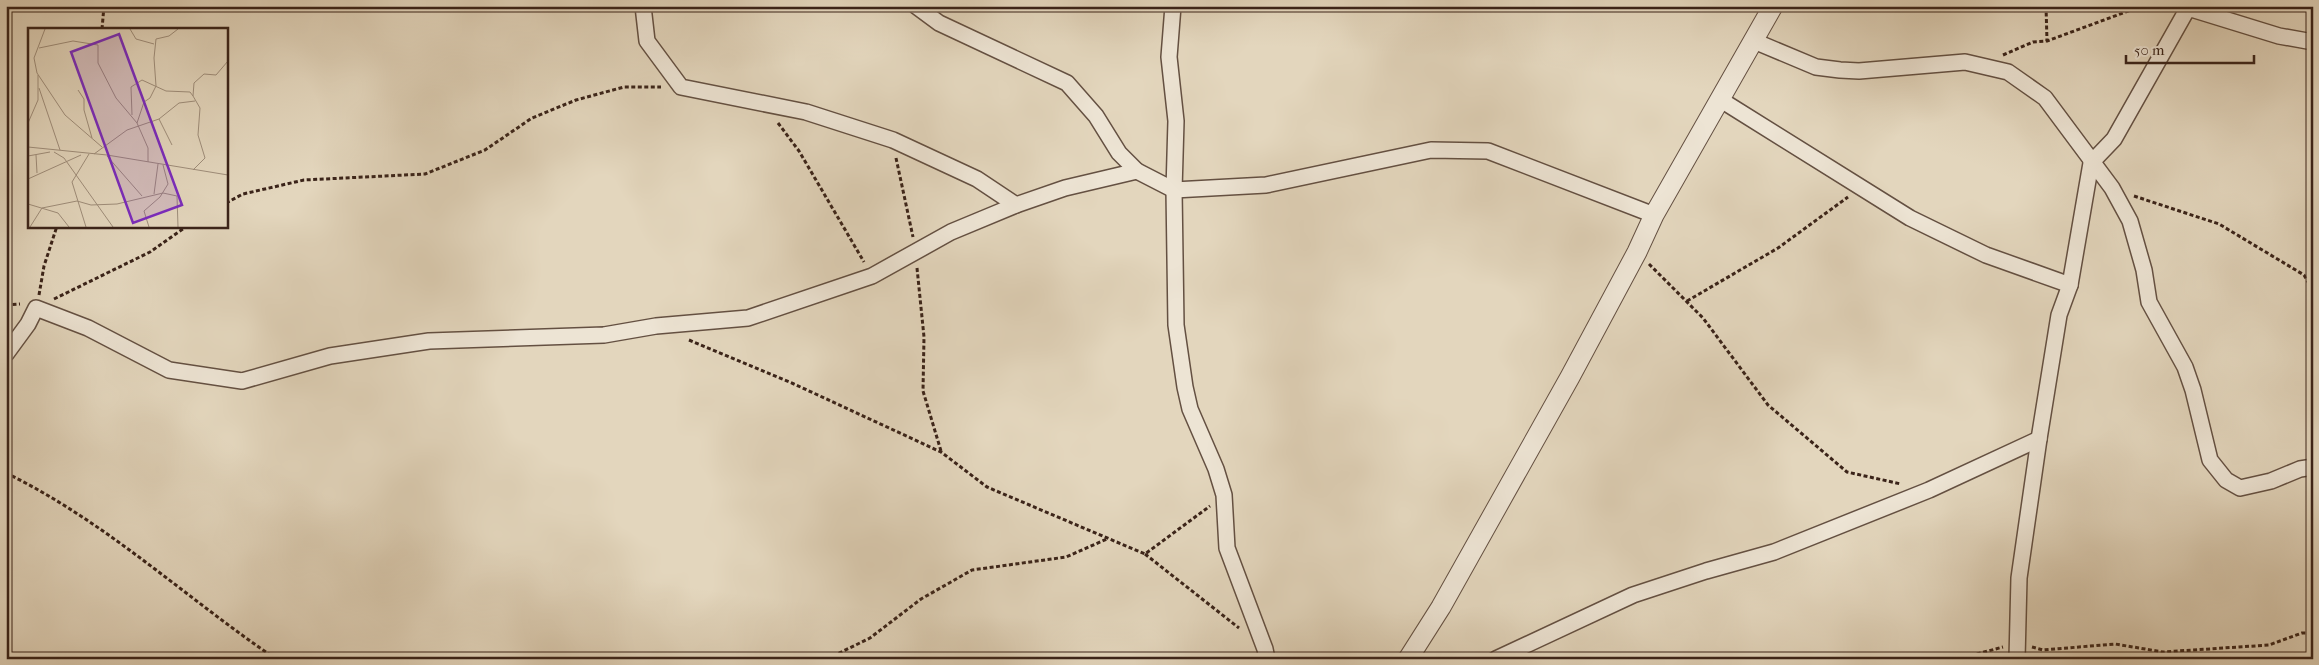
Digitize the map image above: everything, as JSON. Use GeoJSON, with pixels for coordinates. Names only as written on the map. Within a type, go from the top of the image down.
{"type":"FeatureCollection","features":[{"type":"Feature","properties":{"kind":"street"},"geometry":{"type":"LineString","coordinates":[[643,6],[647,41],[680,87],[806,112],[893,140],[977,179],[1016,205]]}},
{"type":"Feature","properties":{"kind":"street"},"geometry":{"type":"LineString","coordinates":[[916,6],[940,23],[1067,83],[1096,116],[1119,153],[1138,171],[1174,190],[1266,185],[1431,150],[1488,151],[1654,215]]}},
{"type":"Feature","properties":{"kind":"street"},"geometry":{"type":"LineString","coordinates":[[1173,6],[1169,57],[1176,121],[1174,190],[1176,325],[1190,409],[1216,469],[1224,495],[1227,548],[1266,649],[1267,659]]}},
{"type":"Feature","properties":{"kind":"street"},"geometry":{"type":"LineString","coordinates":[[1408,659],[1441,607],[1570,377],[1637,252],[1654,215],[1773,6]]}},
{"type":"Feature","properties":{"kind":"street"},"geometry":{"type":"LineString","coordinates":[[2017,659],[2019,578],[2039,439],[2059,315],[2070,285],[2091,163],[2114,139],[2188,8],[2279,36],[2313,42]]}},
{"type":"Feature","properties":{"kind":"street"},"geometry":{"type":"LineString","coordinates":[[1754,40],[1816,68],[1860,71],[1965,62],[2008,72],[2045,98],[2091,163],[2112,188],[2130,221],[2149,302],[2185,367],[2194,390],[2210,460],[2226,480],[2240,488],[2271,481],[2300,469],[2313,467]]}},
{"type":"Feature","properties":{"kind":"street"},"geometry":{"type":"LineString","coordinates":[[1721,100],[1910,218],[1986,254],[2070,285]]}},
{"type":"Feature","properties":{"kind":"street"},"geometry":{"type":"LineString","coordinates":[[6,354],[28,324],[36,308],[88,328],[169,370],[242,381],[330,356],[429,341],[604,335],[656,326],[748,318],[872,276],[951,232],[1016,205],[1065,188],[1138,171]]}},
{"type":"Feature","properties":{"kind":"street"},"geometry":{"type":"LineString","coordinates":[[1496,659],[1633,595],[1706,570],[1774,552],[1929,490],[2039,439]]}},
{"type":"Feature","properties":{"kind":"path"},"geometry":{"type":"LineString","coordinates":[[102,28],[104,6]]}},
{"type":"Feature","properties":{"kind":"path"},"geometry":{"type":"LineString","coordinates":[[2046,6],[2047,41]]}},
{"type":"Feature","properties":{"kind":"path"},"geometry":{"type":"LineString","coordinates":[[1980,66],[2033,42],[2047,41],[2142,6]]}},
{"type":"Feature","properties":{"kind":"path"},"geometry":{"type":"LineString","coordinates":[[228,202],[243,194],[304,180],[425,174],[485,150],[532,118],[576,100],[624,86],[680,87]]}},
{"type":"Feature","properties":{"kind":"path"},"geometry":{"type":"LineString","coordinates":[[764,104],[798,151],[872,276]]}},
{"type":"Feature","properties":{"kind":"path"},"geometry":{"type":"LineString","coordinates":[[893,140],[900,184],[916,251],[924,337],[923,391],[941,452]]}},
{"type":"Feature","properties":{"kind":"path"},"geometry":{"type":"LineString","coordinates":[[1687,301],[1778,248],[1837,206],[1860,186]]}},
{"type":"Feature","properties":{"kind":"path"},"geometry":{"type":"LineString","coordinates":[[2112,188],[2220,224],[2304,275],[2313,291]]}},
{"type":"Feature","properties":{"kind":"path"},"geometry":{"type":"LineString","coordinates":[[36,308],[44,266],[56,228]]}},
{"type":"Feature","properties":{"kind":"path"},"geometry":{"type":"LineString","coordinates":[[36,308],[150,252],[184,228]]}},
{"type":"Feature","properties":{"kind":"path"},"geometry":{"type":"LineString","coordinates":[[1637,252],[1703,318],[1768,405],[1848,472],[1929,490]]}},
{"type":"Feature","properties":{"kind":"path"},"geometry":{"type":"LineString","coordinates":[[684,338],[794,384],[941,452],[987,486],[1145,554],[1243,631]]}},
{"type":"Feature","properties":{"kind":"path"},"geometry":{"type":"LineString","coordinates":[[6,473],[28,484],[138,555],[237,632],[276,659]]}},
{"type":"Feature","properties":{"kind":"path"},"geometry":{"type":"LineString","coordinates":[[1145,554],[1224,495]]}},
{"type":"Feature","properties":{"kind":"path"},"geometry":{"type":"LineString","coordinates":[[827,659],[870,638],[922,599],[972,570],[1066,557],[1107,538]]}},
{"type":"Feature","properties":{"kind":"path"},"geometry":{"type":"LineString","coordinates":[[1958,659],[2017,642],[2043,650],[2114,644],[2163,652],[2269,645],[2302,633],[2313,633]]}}]}
